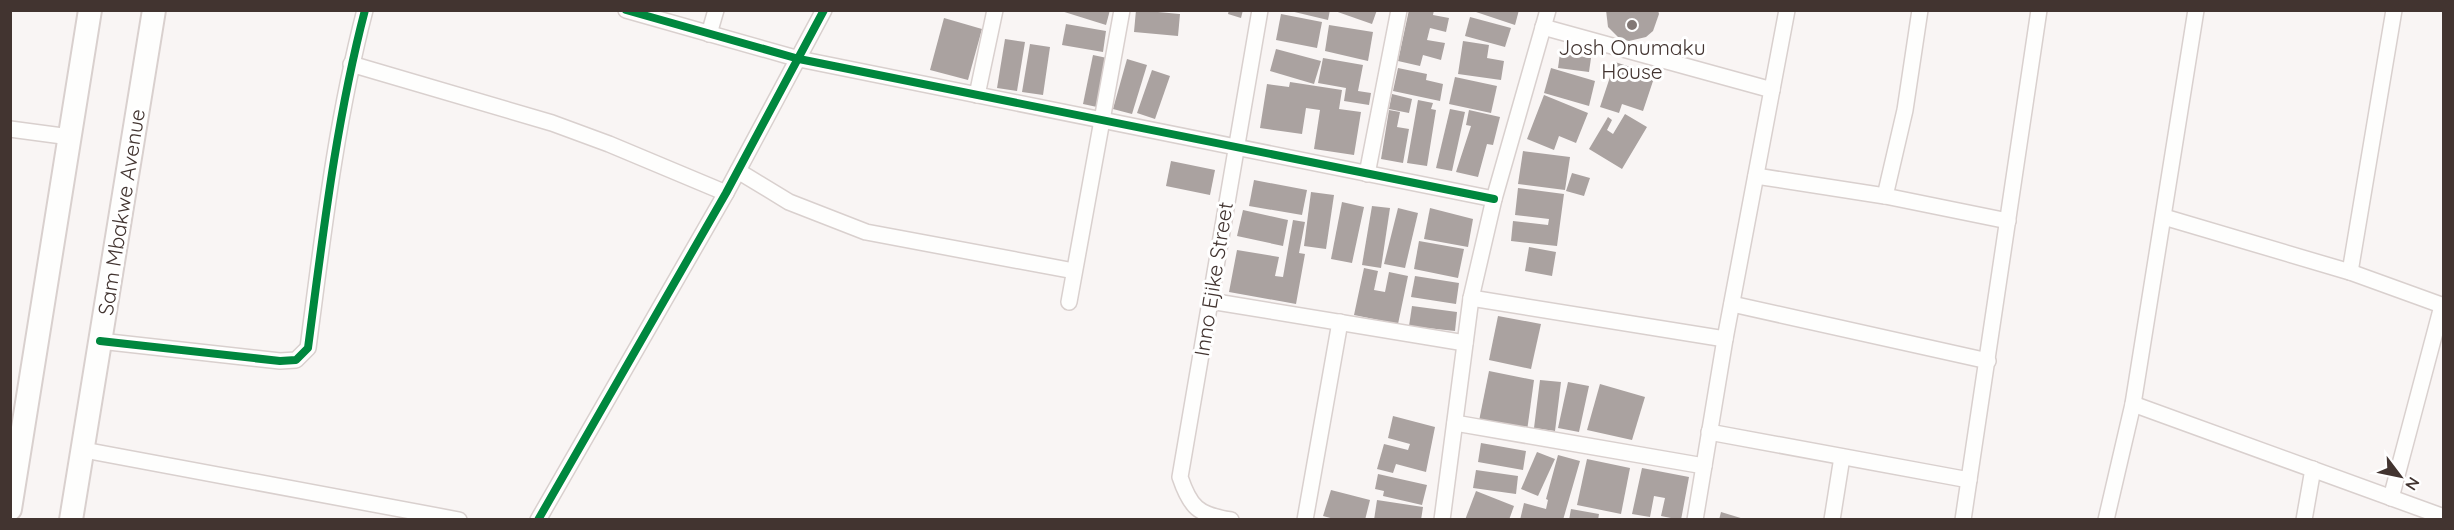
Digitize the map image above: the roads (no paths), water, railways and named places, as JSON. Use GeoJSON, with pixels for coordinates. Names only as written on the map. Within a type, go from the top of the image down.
{"type":"FeatureCollection","features":[{"type":"Feature","properties":{"kind":"main road"},"geometry":{"type":"LineString","coordinates":[[10,508],[90,10]]}},
{"type":"Feature","properties":{"kind":"main road","name":"Sam Mbakwe Avenue"},"geometry":{"type":"LineString","coordinates":[[71,519],[154,10]]}},
{"type":"Feature","properties":{"kind":"street"},"geometry":{"type":"LineString","coordinates":[[100,341],[280,361],[296,360],[308,348],[329,191],[351,64],[365,10]]}},
{"type":"Feature","properties":{"kind":"street"},"geometry":{"type":"LineString","coordinates":[[626,10],[799,59],[1494,199]]}},
{"type":"Feature","properties":{"kind":"street"},"geometry":{"type":"LineString","coordinates":[[709,34],[716,10]]}},
{"type":"Feature","properties":{"kind":"street"},"geometry":{"type":"LineString","coordinates":[[538,519],[726,193],[825,10]]}},
{"type":"Feature","properties":{"kind":"street"},"geometry":{"type":"LineString","coordinates":[[977,95],[994,10]]}},
{"type":"Feature","properties":{"kind":"street"},"geometry":{"type":"LineString","coordinates":[[1069,302],[1122,10]]}},
{"type":"Feature","properties":{"kind":"street","name":"Inno Ejike Street"},"geometry":{"type":"LineString","coordinates":[[1231,519],[1203,512],[1188,501],[1180,477],[1234,148],[1260,10]]}},
{"type":"Feature","properties":{"kind":"street"},"geometry":{"type":"LineString","coordinates":[[1367,174],[1399,10]]}},
{"type":"Feature","properties":{"kind":"street"},"geometry":{"type":"LineString","coordinates":[[1442,519],[1471,298],[1494,199],[1548,10]]}},
{"type":"Feature","properties":{"kind":"street"},"geometry":{"type":"LineString","coordinates":[[1695,519],[1725,339],[1787,10]]}},
{"type":"Feature","properties":{"kind":"street"},"geometry":{"type":"LineString","coordinates":[[1885,196],[1905,110],[1920,10]]}},
{"type":"Feature","properties":{"kind":"street"},"geometry":{"type":"LineString","coordinates":[[1963,519],[2038,10]]}},
{"type":"Feature","properties":{"kind":"street"},"geometry":{"type":"LineString","coordinates":[[2106,519],[2133,404],[2196,10]]}},
{"type":"Feature","properties":{"kind":"street"},"geometry":{"type":"LineString","coordinates":[[2350,272],[2394,10]]}},
{"type":"Feature","properties":{"kind":"street"},"geometry":{"type":"LineString","coordinates":[[1543,27],[1772,90]]}},
{"type":"Feature","properties":{"kind":"street"},"geometry":{"type":"LineString","coordinates":[[351,64],[552,123],[726,193]]}},
{"type":"Feature","properties":{"kind":"street"},"geometry":{"type":"LineString","coordinates":[[10,129],[70,137]]}},
{"type":"Feature","properties":{"kind":"street"},"geometry":{"type":"LineString","coordinates":[[738,171],[789,202],[866,232],[1074,271]]}},
{"type":"Feature","properties":{"kind":"street"},"geometry":{"type":"LineString","coordinates":[[1756,176],[1885,196],[2008,221]]}},
{"type":"Feature","properties":{"kind":"street"},"geometry":{"type":"LineString","coordinates":[[2164,217],[2350,272],[2443,306],[2391,498]]}},
{"type":"Feature","properties":{"kind":"street"},"geometry":{"type":"LineString","coordinates":[[1471,298],[1725,339]]}},
{"type":"Feature","properties":{"kind":"street"},"geometry":{"type":"LineString","coordinates":[[1210,301],[1465,343]]}},
{"type":"Feature","properties":{"kind":"street"},"geometry":{"type":"LineString","coordinates":[[1732,304],[1988,361]]}},
{"type":"Feature","properties":{"kind":"street"},"geometry":{"type":"LineString","coordinates":[[1305,519],[1340,322]]}},
{"type":"Feature","properties":{"kind":"street"},"geometry":{"type":"LineString","coordinates":[[2133,404],[2444,517]]}},
{"type":"Feature","properties":{"kind":"street"},"geometry":{"type":"LineString","coordinates":[[1455,423],[1704,466]]}},
{"type":"Feature","properties":{"kind":"street"},"geometry":{"type":"LineString","coordinates":[[1709,432],[1969,480]]}},
{"type":"Feature","properties":{"kind":"street"},"geometry":{"type":"LineString","coordinates":[[84,450],[459,519]]}},
{"type":"Feature","properties":{"kind":"street"},"geometry":{"type":"LineString","coordinates":[[1832,519],[1842,457]]}},
{"type":"Feature","properties":{"kind":"street"},"geometry":{"type":"LineString","coordinates":[[2304,519],[2313,469]]}},
{"type":"Feature","properties":{"kind":"place","name":"Josh Onumaku House"},"geometry":{"type":"Point","coordinates":[1632,25]}}]}
